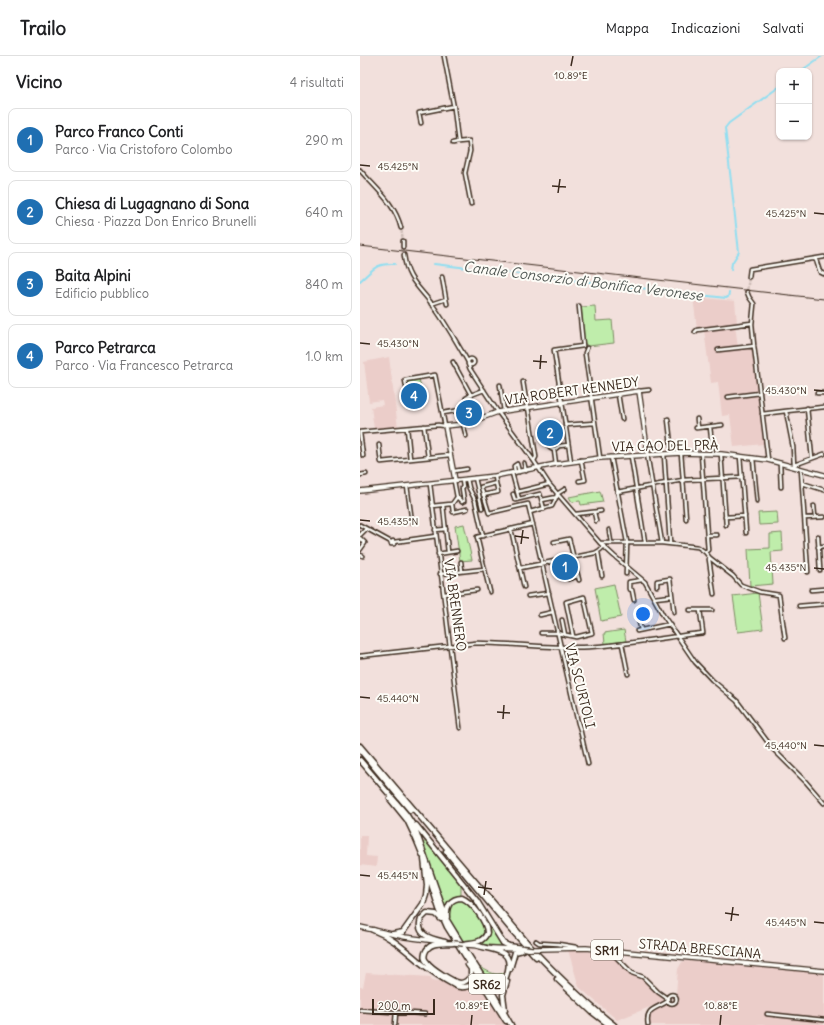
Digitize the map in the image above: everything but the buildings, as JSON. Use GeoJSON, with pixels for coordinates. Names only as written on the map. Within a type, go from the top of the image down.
{"type":"FeatureCollection","features":[{"type":"Feature","properties":{"kind":"highway"},"geometry":{"type":"LineString","coordinates":[[360,746],[556,974],[614,1025]]}},
{"type":"Feature","properties":{"kind":"highway"},"geometry":{"type":"LineString","coordinates":[[360,750],[552,975],[592,1012],[609,1025]]}},
{"type":"Feature","properties":{"kind":"highway","name":"SR62"},"geometry":{"type":"LineString","coordinates":[[360,760],[406,814],[415,828],[442,909],[499,1009]]}},
{"type":"Feature","properties":{"kind":"highway","name":"SR62"},"geometry":{"type":"LineString","coordinates":[[360,764],[407,820],[424,859],[439,910],[451,934],[463,944],[508,1018]]}},
{"type":"Feature","properties":{"kind":"highway"},"geometry":{"type":"LineString","coordinates":[[406,814],[477,901],[503,943],[509,946],[530,949]]}},
{"type":"Feature","properties":{"kind":"highway"},"geometry":{"type":"LineString","coordinates":[[393,934],[403,932],[423,904],[427,884],[424,859]]}},
{"type":"Feature","properties":{"kind":"highway"},"geometry":{"type":"LineString","coordinates":[[454,943],[435,944],[428,948],[425,953],[425,960],[430,966],[453,980],[462,983],[469,979],[471,969],[462,956],[463,944],[448,920],[447,914],[450,904],[459,898],[471,904],[487,929],[487,933],[483,940],[463,944]]}},
{"type":"Feature","properties":{"kind":"highway"},"geometry":{"type":"LineString","coordinates":[[444,943],[423,934],[419,926],[422,918],[427,913],[436,914],[451,934]]}},
{"type":"Feature","properties":{"kind":"highway"},"geometry":{"type":"LineString","coordinates":[[373,930],[388,936],[427,967],[456,986],[462,987],[476,985],[482,987],[486,990],[508,1025]]}},
{"type":"Feature","properties":{"kind":"highway"},"geometry":{"type":"LineString","coordinates":[[466,951],[492,987],[496,989],[500,988],[508,969],[507,958],[501,952],[478,946]]}},
{"type":"Feature","properties":{"kind":"highway"},"geometry":{"type":"LineString","coordinates":[[511,1025],[504,1004],[505,988],[515,952],[523,949]]}},
{"type":"Feature","properties":{"kind":"main road","name":"VIA ROBERT KENNEDY"},"geometry":{"type":"LineString","coordinates":[[445,426],[463,424],[498,412],[639,391]]}},
{"type":"Feature","properties":{"kind":"main road"},"geometry":{"type":"LineString","coordinates":[[639,391],[648,454]]}},
{"type":"Feature","properties":{"kind":"main road"},"geometry":{"type":"LineString","coordinates":[[445,426],[455,481]]}},
{"type":"Feature","properties":{"kind":"main road","name":"VIA CAO DEL PRÀ"},"geometry":{"type":"LineString","coordinates":[[360,491],[495,476],[582,460],[648,454],[701,453],[740,456],[793,465],[801,469],[824,475]]}},
{"type":"Feature","properties":{"kind":"main road"},"geometry":{"type":"LineString","coordinates":[[360,927],[444,943]]}},
{"type":"Feature","properties":{"kind":"main road"},"geometry":{"type":"LineString","coordinates":[[454,943],[523,949]]}},
{"type":"Feature","properties":{"kind":"main road","name":"STRADA BRESCIANA"},"geometry":{"type":"LineString","coordinates":[[530,949],[580,948],[610,950],[824,971]]}},
{"type":"Feature","properties":{"kind":"street"},"geometry":{"type":"LineString","coordinates":[[444,56],[454,106],[458,142]]}},
{"type":"Feature","properties":{"kind":"street"},"geometry":{"type":"LineString","coordinates":[[421,123],[419,113],[454,106]]}},
{"type":"Feature","properties":{"kind":"street"},"geometry":{"type":"LineString","coordinates":[[453,143],[469,141],[470,151],[465,173],[471,204]]}},
{"type":"Feature","properties":{"kind":"street"},"geometry":{"type":"LineString","coordinates":[[360,170],[392,206],[401,228]]}},
{"type":"Feature","properties":{"kind":"street"},"geometry":{"type":"LineString","coordinates":[[403,241],[403,247]]}},
{"type":"Feature","properties":{"kind":"street"},"geometry":{"type":"LineString","coordinates":[[404,255],[405,266],[410,278],[431,304],[469,362],[473,364],[473,374]]}},
{"type":"Feature","properties":{"kind":"street"},"geometry":{"type":"LineString","coordinates":[[749,277],[750,269],[824,258]]}},
{"type":"Feature","properties":{"kind":"street"},"geometry":{"type":"LineString","coordinates":[[812,259],[816,260],[818,269],[824,274]]}},
{"type":"Feature","properties":{"kind":"street"},"geometry":{"type":"LineString","coordinates":[[442,277],[447,304]]}},
{"type":"Feature","properties":{"kind":"street"},"geometry":{"type":"LineString","coordinates":[[747,292],[749,298],[754,304],[752,323],[754,346],[768,460]]}},
{"type":"Feature","properties":{"kind":"street"},"geometry":{"type":"LineString","coordinates":[[431,304],[446,299]]}},
{"type":"Feature","properties":{"kind":"street"},"geometry":{"type":"LineString","coordinates":[[571,462],[554,350],[583,346],[579,306]]}},
{"type":"Feature","properties":{"kind":"street"},"geometry":{"type":"LineString","coordinates":[[695,332],[697,330],[752,323]]}},
{"type":"Feature","properties":{"kind":"street"},"geometry":{"type":"LineString","coordinates":[[718,350],[754,346]]}},
{"type":"Feature","properties":{"kind":"street"},"geometry":{"type":"LineString","coordinates":[[587,348],[586,353],[591,398],[600,458]]}},
{"type":"Feature","properties":{"kind":"street"},"geometry":{"type":"LineString","coordinates":[[452,362],[471,395]]}},
{"type":"Feature","properties":{"kind":"street"},"geometry":{"type":"LineString","coordinates":[[469,362],[473,374],[557,496],[600,543],[626,567],[643,580],[676,636],[695,662],[712,680],[736,701],[773,749],[806,782],[824,803]]}},
{"type":"Feature","properties":{"kind":"street"},"geometry":{"type":"LineString","coordinates":[[363,456],[360,432],[438,425],[445,426],[436,376],[433,374],[405,380],[410,407]]}},
{"type":"Feature","properties":{"kind":"street"},"geometry":{"type":"LineString","coordinates":[[523,382],[536,457],[534,461]]}},
{"type":"Feature","properties":{"kind":"street"},"geometry":{"type":"LineString","coordinates":[[500,385],[504,411]]}},
{"type":"Feature","properties":{"kind":"street"},"geometry":{"type":"LineString","coordinates":[[466,398],[484,390]]}},
{"type":"Feature","properties":{"kind":"street","name":"VIA ROBERT KENNEDY"},"geometry":{"type":"LineString","coordinates":[[639,391],[649,390]]}},
{"type":"Feature","properties":{"kind":"street"},"geometry":{"type":"LineString","coordinates":[[728,397],[760,393]]}},
{"type":"Feature","properties":{"kind":"street"},"geometry":{"type":"LineString","coordinates":[[817,394],[824,393]]}},
{"type":"Feature","properties":{"kind":"street"},"geometry":{"type":"LineString","coordinates":[[618,394],[622,419]]}},
{"type":"Feature","properties":{"kind":"street"},"geometry":{"type":"LineString","coordinates":[[762,414],[824,407]]}},
{"type":"Feature","properties":{"kind":"street"},"geometry":{"type":"LineString","coordinates":[[807,408],[812,458]]}},
{"type":"Feature","properties":{"kind":"street"},"geometry":{"type":"LineString","coordinates":[[442,413],[461,410]]}},
{"type":"Feature","properties":{"kind":"street"},"geometry":{"type":"LineString","coordinates":[[786,411],[793,447],[793,465],[824,454]]}},
{"type":"Feature","properties":{"kind":"street"},"geometry":{"type":"LineString","coordinates":[[668,418],[672,454]]}},
{"type":"Feature","properties":{"kind":"street"},"geometry":{"type":"LineString","coordinates":[[697,418],[697,428],[722,425]]}},
{"type":"Feature","properties":{"kind":"street"},"geometry":{"type":"LineString","coordinates":[[565,425],[595,423]]}},
{"type":"Feature","properties":{"kind":"street"},"geometry":{"type":"LineString","coordinates":[[463,424],[466,436]]}},
{"type":"Feature","properties":{"kind":"street"},"geometry":{"type":"LineString","coordinates":[[424,426],[428,457]]}},
{"type":"Feature","properties":{"kind":"street"},"geometry":{"type":"LineString","coordinates":[[710,427],[712,454]]}},
{"type":"Feature","properties":{"kind":"street"},"geometry":{"type":"LineString","coordinates":[[407,428],[410,459]]}},
{"type":"Feature","properties":{"kind":"street"},"geometry":{"type":"LineString","coordinates":[[546,437],[548,446],[550,449],[554,450]]}},
{"type":"Feature","properties":{"kind":"street"},"geometry":{"type":"LineString","coordinates":[[379,445],[381,462],[451,454]]}},
{"type":"Feature","properties":{"kind":"street"},"geometry":{"type":"LineString","coordinates":[[554,450],[559,446],[568,445]]}},
{"type":"Feature","properties":{"kind":"street"},"geometry":{"type":"LineString","coordinates":[[554,450],[556,464]]}},
{"type":"Feature","properties":{"kind":"street"},"geometry":{"type":"LineString","coordinates":[[681,453],[686,520]]}},
{"type":"Feature","properties":{"kind":"street"},"geometry":{"type":"LineString","coordinates":[[701,453],[708,550],[705,552]]}},
{"type":"Feature","properties":{"kind":"street"},"geometry":{"type":"LineString","coordinates":[[648,454],[662,543]]}},
{"type":"Feature","properties":{"kind":"street"},"geometry":{"type":"LineString","coordinates":[[664,454],[670,543]]}},
{"type":"Feature","properties":{"kind":"street"},"geometry":{"type":"LineString","coordinates":[[721,454],[726,525]]}},
{"type":"Feature","properties":{"kind":"street"},"geometry":{"type":"LineString","coordinates":[[631,456],[645,542]]}},
{"type":"Feature","properties":{"kind":"street"},"geometry":{"type":"LineString","coordinates":[[740,456],[746,533]]}},
{"type":"Feature","properties":{"kind":"street"},"geometry":{"type":"LineString","coordinates":[[611,457],[627,542],[626,574]]}},
{"type":"Feature","properties":{"kind":"street"},"geometry":{"type":"LineString","coordinates":[[753,458],[757,500]]}},
{"type":"Feature","properties":{"kind":"street"},"geometry":{"type":"LineString","coordinates":[[579,481],[585,480],[582,460]]}},
{"type":"Feature","properties":{"kind":"street"},"geometry":{"type":"LineString","coordinates":[[524,463],[526,471]]}},
{"type":"Feature","properties":{"kind":"street"},"geometry":{"type":"LineString","coordinates":[[780,463],[782,487]]}},
{"type":"Feature","properties":{"kind":"street"},"geometry":{"type":"LineString","coordinates":[[454,471],[467,469]]}},
{"type":"Feature","properties":{"kind":"street"},"geometry":{"type":"LineString","coordinates":[[801,469],[808,572]]}},
{"type":"Feature","properties":{"kind":"street"},"geometry":{"type":"LineString","coordinates":[[516,473],[519,499]]}},
{"type":"Feature","properties":{"kind":"street"},"geometry":{"type":"LineString","coordinates":[[360,475],[366,474]]}},
{"type":"Feature","properties":{"kind":"street"},"geometry":{"type":"LineString","coordinates":[[484,495],[498,492],[495,476]]}},
{"type":"Feature","properties":{"kind":"street"},"geometry":{"type":"LineString","coordinates":[[617,492],[683,480],[742,477]]}},
{"type":"Feature","properties":{"kind":"street"},"geometry":{"type":"LineString","coordinates":[[475,478],[482,508]]}},
{"type":"Feature","properties":{"kind":"street"},"geometry":{"type":"LineString","coordinates":[[467,479],[469,488],[475,500],[483,536]]}},
{"type":"Feature","properties":{"kind":"street"},"geometry":{"type":"LineString","coordinates":[[457,497],[463,502],[462,480]]}},
{"type":"Feature","properties":{"kind":"street"},"geometry":{"type":"LineString","coordinates":[[455,481],[457,497],[452,504],[453,512],[467,508]]}},
{"type":"Feature","properties":{"kind":"street"},"geometry":{"type":"LineString","coordinates":[[496,482],[482,486],[488,512],[490,514],[528,504],[530,512],[544,509],[552,506],[557,496],[564,489]]}},
{"type":"Feature","properties":{"kind":"street"},"geometry":{"type":"LineString","coordinates":[[802,483],[824,490]]}},
{"type":"Feature","properties":{"kind":"street","name":"VIA BRENNERO"},"geometry":{"type":"LineString","coordinates":[[430,484],[460,728]]}},
{"type":"Feature","properties":{"kind":"street"},"geometry":{"type":"LineString","coordinates":[[517,492],[549,484]]}},
{"type":"Feature","properties":{"kind":"street"},"geometry":{"type":"LineString","coordinates":[[407,486],[412,522]]}},
{"type":"Feature","properties":{"kind":"street"},"geometry":{"type":"LineString","coordinates":[[513,494],[515,500],[540,494],[544,509]]}},
{"type":"Feature","properties":{"kind":"street"},"geometry":{"type":"LineString","coordinates":[[542,500],[557,496]]}},
{"type":"Feature","properties":{"kind":"street"},"geometry":{"type":"LineString","coordinates":[[432,506],[451,504]]}},
{"type":"Feature","properties":{"kind":"street"},"geometry":{"type":"LineString","coordinates":[[443,505],[448,552]]}},
{"type":"Feature","properties":{"kind":"street"},"geometry":{"type":"LineString","coordinates":[[814,506],[815,517]]}},
{"type":"Feature","properties":{"kind":"street"},"geometry":{"type":"LineString","coordinates":[[575,514],[601,511]]}},
{"type":"Feature","properties":{"kind":"street","name":"VIA SCURTOLI"},"geometry":{"type":"LineString","coordinates":[[530,512],[560,648],[588,764]]}},
{"type":"Feature","properties":{"kind":"street"},"geometry":{"type":"LineString","coordinates":[[594,512],[596,521]]}},
{"type":"Feature","properties":{"kind":"street"},"geometry":{"type":"LineString","coordinates":[[725,516],[745,516]]}},
{"type":"Feature","properties":{"kind":"street"},"geometry":{"type":"LineString","coordinates":[[804,518],[824,516]]}},
{"type":"Feature","properties":{"kind":"street"},"geometry":{"type":"LineString","coordinates":[[490,592],[477,537],[533,524]]}},
{"type":"Feature","properties":{"kind":"street"},"geometry":{"type":"LineString","coordinates":[[360,526],[393,544],[436,536]]}},
{"type":"Feature","properties":{"kind":"street"},"geometry":{"type":"LineString","coordinates":[[360,550],[365,543],[360,537],[366,528]]}},
{"type":"Feature","properties":{"kind":"street"},"geometry":{"type":"LineString","coordinates":[[435,530],[446,529]]}},
{"type":"Feature","properties":{"kind":"street"},"geometry":{"type":"LineString","coordinates":[[511,529],[524,587]]}},
{"type":"Feature","properties":{"kind":"street"},"geometry":{"type":"LineString","coordinates":[[609,530],[611,542]]}},
{"type":"Feature","properties":{"kind":"street"},"geometry":{"type":"LineString","coordinates":[[707,535],[717,535]]}},
{"type":"Feature","properties":{"kind":"street"},"geometry":{"type":"LineString","coordinates":[[818,536],[820,570]]}},
{"type":"Feature","properties":{"kind":"street"},"geometry":{"type":"LineString","coordinates":[[554,542],[569,539],[579,580]]}},
{"type":"Feature","properties":{"kind":"street"},"geometry":{"type":"LineString","coordinates":[[600,543],[670,543],[693,545],[698,547],[733,576],[741,585],[750,589],[779,595],[785,638]]}},
{"type":"Feature","properties":{"kind":"street"},"geometry":{"type":"LineString","coordinates":[[520,568],[598,552],[604,546]]}},
{"type":"Feature","properties":{"kind":"street"},"geometry":{"type":"LineString","coordinates":[[818,547],[824,546]]}},
{"type":"Feature","properties":{"kind":"street"},"geometry":{"type":"LineString","coordinates":[[438,554],[457,551]]}},
{"type":"Feature","properties":{"kind":"street"},"geometry":{"type":"LineString","coordinates":[[598,552],[602,576]]}},
{"type":"Feature","properties":{"kind":"street"},"geometry":{"type":"LineString","coordinates":[[709,557],[714,594]]}},
{"type":"Feature","properties":{"kind":"street"},"geometry":{"type":"LineString","coordinates":[[461,562],[462,572]]}},
{"type":"Feature","properties":{"kind":"street"},"geometry":{"type":"LineString","coordinates":[[440,574],[484,569]]}},
{"type":"Feature","properties":{"kind":"street"},"geometry":{"type":"LineString","coordinates":[[568,579],[578,576]]}},
{"type":"Feature","properties":{"kind":"street"},"geometry":{"type":"LineString","coordinates":[[658,586],[657,580],[670,579],[674,612]]}},
{"type":"Feature","properties":{"kind":"street"},"geometry":{"type":"LineString","coordinates":[[634,600],[632,590],[629,589],[629,582],[643,580]]}},
{"type":"Feature","properties":{"kind":"street"},"geometry":{"type":"LineString","coordinates":[[811,590],[824,589]]}},
{"type":"Feature","properties":{"kind":"street"},"geometry":{"type":"LineString","coordinates":[[444,594],[477,590]]}},
{"type":"Feature","properties":{"kind":"street"},"geometry":{"type":"LineString","coordinates":[[528,596],[549,593]]}},
{"type":"Feature","properties":{"kind":"street"},"geometry":{"type":"LineString","coordinates":[[654,598],[672,596]]}},
{"type":"Feature","properties":{"kind":"street"},"geometry":{"type":"LineString","coordinates":[[541,633],[557,633],[576,637],[592,633],[584,597],[566,602],[573,636]]}},
{"type":"Feature","properties":{"kind":"street"},"geometry":{"type":"LineString","coordinates":[[799,606],[824,604]]}},
{"type":"Feature","properties":{"kind":"street"},"geometry":{"type":"LineString","coordinates":[[690,610],[712,610]]}},
{"type":"Feature","properties":{"kind":"street"},"geometry":{"type":"LineString","coordinates":[[360,656],[476,643],[560,648],[622,644],[703,632],[700,610]]}},
{"type":"Feature","properties":{"kind":"street"},"geometry":{"type":"LineString","coordinates":[[540,615],[553,612]]}},
{"type":"Feature","properties":{"kind":"street"},"geometry":{"type":"LineString","coordinates":[[641,630],[638,618],[648,616]]}},
{"type":"Feature","properties":{"kind":"street"},"geometry":{"type":"LineString","coordinates":[[562,620],[565,635]]}},
{"type":"Feature","properties":{"kind":"street"},"geometry":{"type":"LineString","coordinates":[[636,631],[670,624]]}},
{"type":"Feature","properties":{"kind":"street"},"geometry":{"type":"LineString","coordinates":[[622,644],[628,674]]}},
{"type":"Feature","properties":{"kind":"street"},"geometry":{"type":"LineString","coordinates":[[536,941],[539,943],[558,944],[580,948]]}},
{"type":"Feature","properties":{"kind":"street"},"geometry":{"type":"LineString","coordinates":[[610,950],[632,974],[643,977],[658,992],[676,996],[676,1000],[673,1003],[663,994]]}},
{"type":"Feature","properties":{"kind":"street"},"geometry":{"type":"LineString","coordinates":[[648,1025],[648,1014],[650,1010],[668,1000],[669,995]]}},
{"type":"Feature","properties":{"kind":"street"},"geometry":{"type":"LineString","coordinates":[[360,1010],[425,1014]]}},
{"type":"Feature","properties":{"kind":"street"},"geometry":{"type":"LineString","coordinates":[[395,1025],[396,1012]]}},
{"type":"Feature","properties":{"kind":"street"},"geometry":{"type":"LineString","coordinates":[[767,1014],[824,1020]]}},
{"type":"Feature","properties":{"kind":"shaded area"},"geometry":{"type":"Polygon","coordinates":[[[693,297],[735,301],[737,323],[735,325],[738,347],[753,348],[764,444],[734,447],[730,415],[722,416],[718,382],[711,383],[704,330],[697,329],[693,297]]]}},
{"type":"Feature","properties":{"kind":"shaded area"},"geometry":{"type":"Polygon","coordinates":[[[389,357],[398,428],[374,429],[371,407],[383,405],[382,400],[369,402],[364,362],[389,357]]]}},
{"type":"Feature","properties":{"kind":"shaded area"},"geometry":{"type":"Polygon","coordinates":[[[360,835],[367,835],[366,856],[377,857],[376,867],[360,865],[360,835]]]}},
{"type":"Feature","properties":{"kind":"shaded area"},"geometry":{"type":"Polygon","coordinates":[[[568,950],[607,953],[613,958],[615,957],[631,974],[643,977],[665,1001],[617,1020],[579,987],[568,950]]]}},
{"type":"Feature","properties":{"kind":"shaded area"},"geometry":{"type":"Polygon","coordinates":[[[682,962],[718,962],[824,972],[824,1025],[649,1025],[648,1017],[654,1009],[668,1004],[674,1005],[677,1002],[678,998],[676,994],[678,969],[682,962]]]}},
{"type":"Feature","properties":{"kind":"shaded area"},"geometry":{"type":"Polygon","coordinates":[[[366,973],[431,977],[431,980],[446,982],[461,990],[477,988],[486,994],[505,1025],[360,1025],[360,987],[363,987],[366,973]]]}},
{"type":"Feature","properties":{"kind":"green space"},"geometry":{"type":"Polygon","coordinates":[[[595,306],[596,321],[612,320],[614,343],[588,346],[584,343],[581,307],[595,306]]]}},
{"type":"Feature","properties":{"kind":"green space"},"geometry":{"type":"Polygon","coordinates":[[[419,379],[421,388],[417,389],[419,404],[412,405],[407,381],[419,379]]]}},
{"type":"Feature","properties":{"kind":"green space"},"geometry":{"type":"Polygon","coordinates":[[[600,491],[603,502],[581,505],[580,501],[572,502],[569,497],[600,491]]]}},
{"type":"Feature","properties":{"kind":"green space"},"geometry":{"type":"Polygon","coordinates":[[[777,512],[778,524],[759,525],[758,513],[777,512]]]}},
{"type":"Feature","properties":{"kind":"green space"},"geometry":{"type":"Polygon","coordinates":[[[464,524],[472,560],[460,561],[455,526],[464,524]]]}},
{"type":"Feature","properties":{"kind":"green space"},"geometry":{"type":"Polygon","coordinates":[[[782,533],[783,551],[771,552],[773,584],[750,586],[748,549],[770,548],[770,534],[782,533]]]}},
{"type":"Feature","properties":{"kind":"green space"},"geometry":{"type":"Polygon","coordinates":[[[571,560],[574,562],[576,575],[565,577],[562,570],[557,571],[555,565],[571,560]]]}},
{"type":"Feature","properties":{"kind":"green space"},"geometry":{"type":"Polygon","coordinates":[[[614,584],[621,617],[601,621],[595,588],[614,584]]]}},
{"type":"Feature","properties":{"kind":"green space"},"geometry":{"type":"Polygon","coordinates":[[[758,593],[763,629],[738,632],[733,596],[758,593]]]}},
{"type":"Feature","properties":{"kind":"green space"},"geometry":{"type":"Polygon","coordinates":[[[624,630],[626,641],[605,644],[604,633],[624,630]]]}},
{"type":"Feature","properties":{"kind":"green space"},"geometry":{"type":"Polygon","coordinates":[[[426,841],[461,884],[460,897],[454,898],[443,907],[423,843],[426,841]]]}},
{"type":"Feature","properties":{"kind":"green space"},"geometry":{"type":"Polygon","coordinates":[[[461,900],[469,903],[486,929],[484,938],[471,943],[460,941],[448,916],[449,909],[452,905],[461,900]]]}},
{"type":"Feature","properties":{"kind":"green space"},"geometry":{"type":"Polygon","coordinates":[[[479,905],[503,945],[502,946],[479,944],[484,941],[488,934],[475,908],[479,905]]]}},
{"type":"Feature","properties":{"kind":"green space"},"geometry":{"type":"Polygon","coordinates":[[[479,967],[496,974],[506,971],[502,984],[497,987],[493,986],[479,967]]]}},
{"type":"Feature","properties":{"kind":"waterway"},"geometry":{"type":"LineString","coordinates":[[805,68],[822,56]]}},
{"type":"Feature","properties":{"kind":"waterway"},"geometry":{"type":"LineString","coordinates":[[731,270],[732,263],[739,252],[725,128],[729,123],[776,89]]}},
{"type":"Feature","properties":{"kind":"waterway","name":"Canale Consorzio di Bonifica Veronese"},"geometry":{"type":"LineString","coordinates":[[360,281],[379,266],[395,264]]}},
{"type":"Feature","properties":{"kind":"waterway","name":"Canale Consorzio di Bonifica Veronese"},"geometry":{"type":"LineString","coordinates":[[434,264],[726,298],[728,297],[729,293]]}},
{"type":"Feature","properties":{"kind":"tunnel"},"geometry":{"type":"LineString","coordinates":[[401,228],[403,241]]}},
{"type":"Feature","properties":{"kind":"tunnel"},"geometry":{"type":"LineString","coordinates":[[403,247],[404,255]]}},
{"type":"Feature","properties":{"kind":"tunnel"},"geometry":{"type":"LineString","coordinates":[[747,292],[749,277]]}},
{"type":"Feature","properties":{"kind":"railway"},"geometry":{"type":"LineString","coordinates":[[360,246],[824,299]]}},
{"type":"Feature","properties":{"kind":"place","name":"Parco Petrarca"},"geometry":{"type":"Point","coordinates":[414,396]}},
{"type":"Feature","properties":{"kind":"place","name":"Baita Alpini"},"geometry":{"type":"Point","coordinates":[469,413]}},
{"type":"Feature","properties":{"kind":"place","name":"Chiesa di Lugagnano di Sona"},"geometry":{"type":"Point","coordinates":[550,433]}},
{"type":"Feature","properties":{"kind":"place","name":"Parco Franco Conti"},"geometry":{"type":"Point","coordinates":[565,567]}}]}
